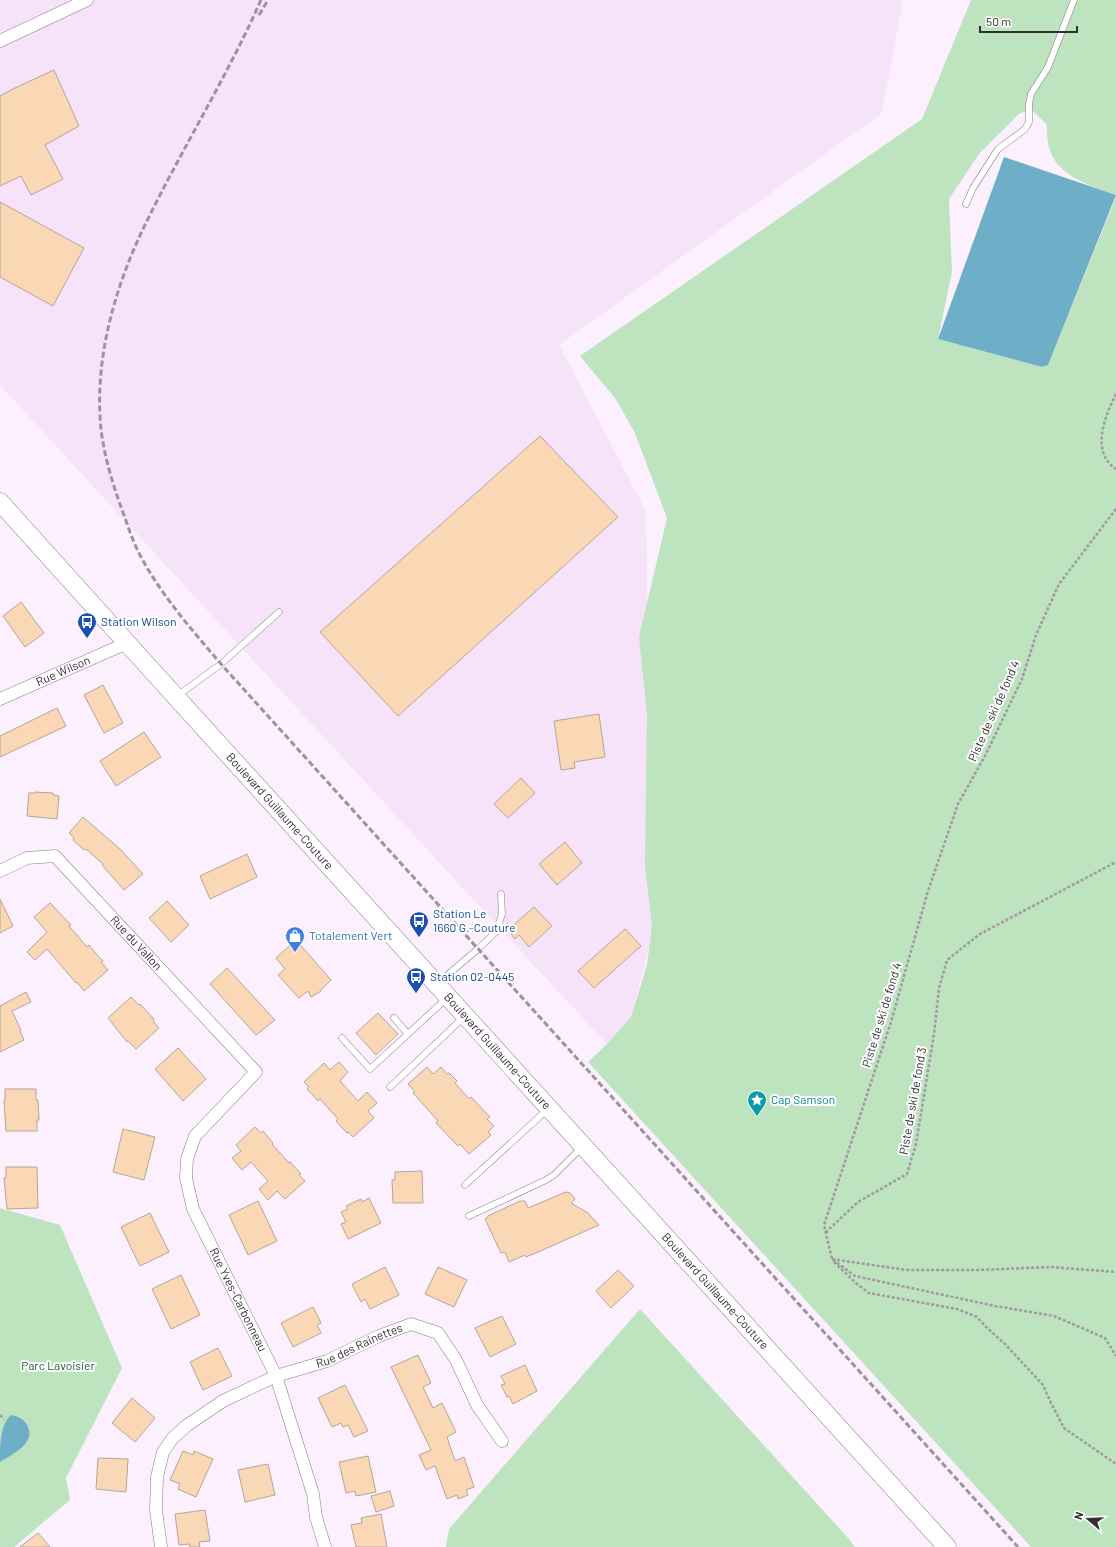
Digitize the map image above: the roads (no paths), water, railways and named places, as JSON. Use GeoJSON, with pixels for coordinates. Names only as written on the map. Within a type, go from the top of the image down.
{"type":"FeatureCollection","features":[{"type":"Feature","properties":{"kind":"main road","name":"Boulevard Guillaume-Couture"},"geometry":{"type":"LineString","coordinates":[[0,502],[175,697],[947,1547]]}},
{"type":"Feature","properties":{"kind":"street"},"geometry":{"type":"LineString","coordinates":[[0,41],[87,0]]}},
{"type":"Feature","properties":{"kind":"street","name":"Rue Wilson"},"geometry":{"type":"LineString","coordinates":[[0,699],[127,643]]}},
{"type":"Feature","properties":{"kind":"street","name":"Rue du Vallon"},"geometry":{"type":"LineString","coordinates":[[0,871],[27,858],[55,856],[256,1072]]}},
{"type":"Feature","properties":{"kind":"street","name":"Rue Yves-Carbonneau"},"geometry":{"type":"LineString","coordinates":[[256,1072],[195,1136],[187,1158],[186,1178],[193,1208],[276,1376],[313,1494],[316,1517],[325,1547]]}},
{"type":"Feature","properties":{"kind":"street","name":"Rue des Rainettes"},"geometry":{"type":"LineString","coordinates":[[161,1547],[156,1510],[157,1477],[163,1452],[172,1439],[186,1426],[223,1401],[276,1376],[327,1361],[379,1336],[410,1324],[438,1333],[456,1360],[476,1405],[502,1440]]}},
{"type":"Feature","properties":{"kind":"lane"},"geometry":{"type":"LineString","coordinates":[[966,204],[973,188],[998,149],[1025,129],[1029,122],[1029,104],[1031,94],[1048,67],[1074,0]]}},
{"type":"Feature","properties":{"kind":"lane"},"geometry":{"type":"LineString","coordinates":[[175,697],[221,664],[279,612]]}},
{"type":"Feature","properties":{"kind":"lane"},"geometry":{"type":"LineString","coordinates":[[342,1038],[370,1069],[408,1034],[478,949],[496,932],[502,914],[501,894]]}},
{"type":"Feature","properties":{"kind":"lane"},"geometry":{"type":"LineString","coordinates":[[390,1087],[465,1016]]}},
{"type":"Feature","properties":{"kind":"lane"},"geometry":{"type":"LineString","coordinates":[[394,1018],[408,1034]]}},
{"type":"Feature","properties":{"kind":"lane"},"geometry":{"type":"LineString","coordinates":[[465,1185],[549,1108]]}},
{"type":"Feature","properties":{"kind":"lane"},"geometry":{"type":"LineString","coordinates":[[469,1216],[546,1180],[554,1175],[583,1146]]}},
{"type":"Feature","properties":{"kind":"water"},"geometry":{"type":"Polygon","coordinates":[[[1004,157],[1116,195],[1048,365],[1042,367],[938,339],[1004,157]]]}},
{"type":"Feature","properties":{"kind":"water"},"geometry":{"type":"Polygon","coordinates":[[[11,1415],[20,1418],[26,1423],[29,1431],[29,1437],[26,1443],[17,1452],[0,1462],[3,1430],[7,1419],[11,1415]]]}},
{"type":"Feature","properties":{"kind":"railway"},"geometry":{"type":"LineString","coordinates":[[261,0],[233,58],[143,229],[123,276],[108,326],[101,378],[101,429],[106,459],[118,498],[137,549],[148,570],[167,598],[221,664],[1018,1547]]}},
{"type":"Feature","properties":{"kind":"railway"},"geometry":{"type":"LineString","coordinates":[[259,15],[268,0]]}},
{"type":"Feature","properties":{"kind":"place","name":"Station Wilson"},"geometry":{"type":"Point","coordinates":[87,639]}},
{"type":"Feature","properties":{"kind":"place","name":"Station Le 1660 G.-Couture"},"geometry":{"type":"Point","coordinates":[419,938]}},
{"type":"Feature","properties":{"kind":"place","name":"Totalement Vert"},"geometry":{"type":"Point","coordinates":[295,953]}},
{"type":"Feature","properties":{"kind":"place","name":"Station 02-0445"},"geometry":{"type":"Point","coordinates":[416,994]}},
{"type":"Feature","properties":{"kind":"place","name":"Cap Samson"},"geometry":{"type":"Point","coordinates":[757,1117]}},
{"type":"Feature","properties":{"kind":"park label","name":"Parc Lavoisier"},"geometry":{"type":"Point","coordinates":[58,1366]}}]}
